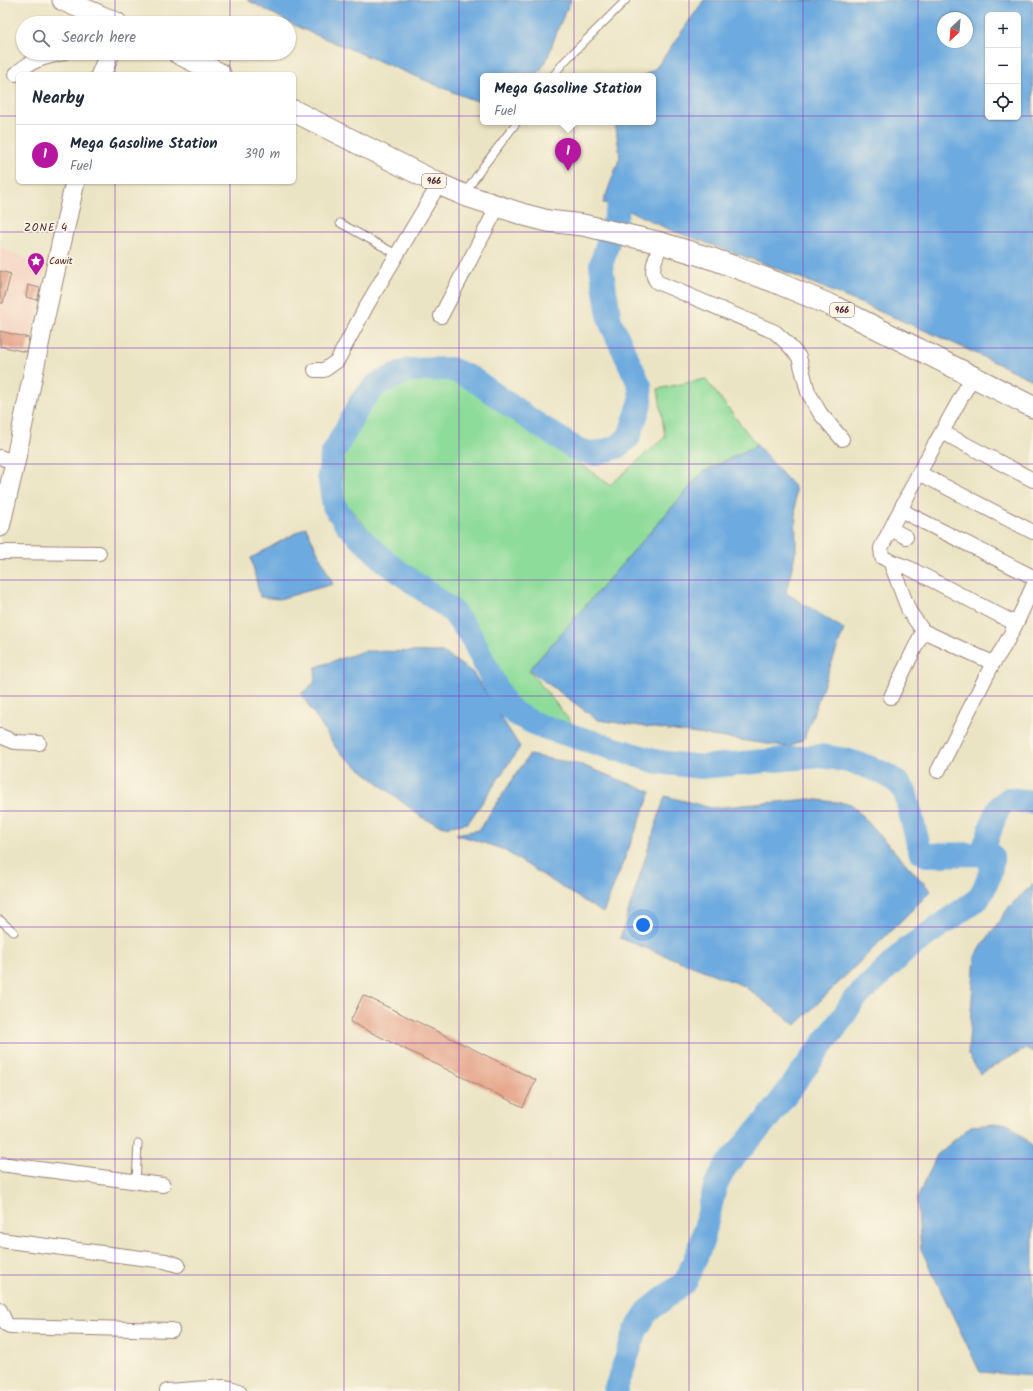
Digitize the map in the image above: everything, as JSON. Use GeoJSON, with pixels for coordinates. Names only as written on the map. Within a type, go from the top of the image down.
{"type":"FeatureCollection","features":[{"type":"Feature","properties":{"kind":"main road"},"geometry":{"type":"LineString","coordinates":[[63,0],[100,16]]}},
{"type":"Feature","properties":{"kind":"main road"},"geometry":{"type":"LineString","coordinates":[[192,60],[216,72]]}},
{"type":"Feature","properties":{"kind":"main road","name":"966"},"geometry":{"type":"LineString","coordinates":[[296,112],[439,184],[464,195],[548,221],[583,226],[661,243],[716,260],[836,306],[1033,406]]}},
{"type":"Feature","properties":{"kind":"street"},"geometry":{"type":"LineString","coordinates":[[18,72],[23,67],[39,60]]}},
{"type":"Feature","properties":{"kind":"street"},"geometry":{"type":"LineString","coordinates":[[102,72],[107,60]]}},
{"type":"Feature","properties":{"kind":"street"},"geometry":{"type":"LineString","coordinates":[[0,527],[7,460],[42,330],[75,184]]}},
{"type":"Feature","properties":{"kind":"street"},"geometry":{"type":"LineString","coordinates":[[315,370],[324,370],[337,361],[367,305],[439,184]]}},
{"type":"Feature","properties":{"kind":"street"},"geometry":{"type":"LineString","coordinates":[[441,316],[498,206]]}},
{"type":"Feature","properties":{"kind":"street"},"geometry":{"type":"LineString","coordinates":[[661,243],[652,270],[657,282],[775,332],[787,343],[799,358],[808,392],[820,413],[842,439]]}},
{"type":"Feature","properties":{"kind":"street"},"geometry":{"type":"LineString","coordinates":[[973,376],[901,508],[881,548],[882,557],[909,568],[1016,624]]}},
{"type":"Feature","properties":{"kind":"street"},"geometry":{"type":"LineString","coordinates":[[942,432],[1033,480]]}},
{"type":"Feature","properties":{"kind":"street"},"geometry":{"type":"LineString","coordinates":[[919,473],[1033,532]]}},
{"type":"Feature","properties":{"kind":"street"},"geometry":{"type":"LineString","coordinates":[[901,508],[908,514],[1033,578]]}},
{"type":"Feature","properties":{"kind":"street"},"geometry":{"type":"LineString","coordinates":[[891,529],[906,537]]}},
{"type":"Feature","properties":{"kind":"street"},"geometry":{"type":"LineString","coordinates":[[0,552],[99,553]]}},
{"type":"Feature","properties":{"kind":"street"},"geometry":{"type":"LineString","coordinates":[[890,561],[909,611],[923,631],[993,663]]}},
{"type":"Feature","properties":{"kind":"street"},"geometry":{"type":"LineString","coordinates":[[938,771],[993,663],[1003,649],[1016,624],[1033,586]]}},
{"type":"Feature","properties":{"kind":"street"},"geometry":{"type":"LineString","coordinates":[[891,697],[923,631]]}},
{"type":"Feature","properties":{"kind":"street"},"geometry":{"type":"LineString","coordinates":[[0,736],[15,742],[39,743]]}},
{"type":"Feature","properties":{"kind":"street"},"geometry":{"type":"LineString","coordinates":[[0,1164],[163,1185]]}},
{"type":"Feature","properties":{"kind":"street"},"geometry":{"type":"LineString","coordinates":[[0,1240],[165,1261],[178,1265]]}},
{"type":"Feature","properties":{"kind":"street"},"geometry":{"type":"LineString","coordinates":[[0,1310],[6,1324],[10,1326],[172,1330]]}},
{"type":"Feature","properties":{"kind":"street"},"geometry":{"type":"LineString","coordinates":[[167,1391],[223,1387],[239,1391]]}},
{"type":"Feature","properties":{"kind":"lane"},"geometry":{"type":"LineString","coordinates":[[555,73],[564,62],[626,0]]}},
{"type":"Feature","properties":{"kind":"lane"},"geometry":{"type":"LineString","coordinates":[[464,195],[482,168],[515,125]]}},
{"type":"Feature","properties":{"kind":"lane"},"geometry":{"type":"LineString","coordinates":[[340,224],[398,255]]}},
{"type":"Feature","properties":{"kind":"lane"},"geometry":{"type":"LineString","coordinates":[[0,920],[14,932]]}},
{"type":"Feature","properties":{"kind":"lane"},"geometry":{"type":"LineString","coordinates":[[136,1182],[138,1143]]}},
{"type":"Feature","properties":{"kind":"shaded area"},"geometry":{"type":"Polygon","coordinates":[[[0,246],[46,269],[27,354],[0,347],[0,246]]]}},
{"type":"Feature","properties":{"kind":"green space"},"geometry":{"type":"Polygon","coordinates":[[[438,375],[487,397],[610,485],[665,437],[658,389],[705,379],[757,445],[703,472],[529,670],[578,731],[536,720],[513,698],[460,609],[379,541],[339,496],[346,442],[385,386],[438,375]]]}},
{"type":"Feature","properties":{"kind":"water"},"geometry":{"type":"Polygon","coordinates":[[[247,0],[571,0],[559,26],[546,62],[538,73],[480,73],[480,101],[470,99],[302,29],[296,26],[296,16],[277,16],[247,0]]]}},
{"type":"Feature","properties":{"kind":"water"},"geometry":{"type":"Polygon","coordinates":[[[704,0],[1033,0],[1033,380],[938,336],[779,269],[668,229],[619,206],[603,203],[620,157],[615,125],[656,125],[656,73],[648,73],[656,68],[704,0]]]}},
{"type":"Feature","properties":{"kind":"water"},"geometry":{"type":"Polygon","coordinates":[[[757,445],[795,488],[796,550],[786,593],[844,629],[804,739],[789,747],[598,720],[529,670],[703,472],[757,445]]]}},
{"type":"Feature","properties":{"kind":"water"},"geometry":{"type":"Polygon","coordinates":[[[306,527],[333,584],[279,599],[260,597],[251,558],[306,527]]]}},
{"type":"Feature","properties":{"kind":"water"},"geometry":{"type":"Polygon","coordinates":[[[364,651],[443,652],[473,673],[520,747],[468,823],[444,827],[421,817],[338,751],[301,694],[314,683],[316,667],[364,651]]]}},
{"type":"Feature","properties":{"kind":"water"},"geometry":{"type":"Polygon","coordinates":[[[529,755],[582,765],[651,792],[603,913],[502,849],[456,834],[479,830],[529,755]]]}},
{"type":"Feature","properties":{"kind":"water"},"geometry":{"type":"Polygon","coordinates":[[[665,796],[712,808],[810,799],[851,804],[931,891],[796,1025],[744,986],[620,938],[665,796]]]}},
{"type":"Feature","properties":{"kind":"water"},"geometry":{"type":"Polygon","coordinates":[[[1033,884],[1033,1052],[1025,1049],[980,1074],[968,1054],[975,956],[1009,907],[1033,884]]]}},
{"type":"Feature","properties":{"kind":"water"},"geometry":{"type":"Polygon","coordinates":[[[1008,1123],[1033,1147],[1033,1376],[980,1372],[921,1249],[917,1199],[937,1155],[971,1126],[1008,1123]]]}},
{"type":"Feature","properties":{"kind":"building"},"geometry":{"type":"Polygon","coordinates":[[[0,271],[11,274],[3,303],[0,303],[0,271]]]}},
{"type":"Feature","properties":{"kind":"building"},"geometry":{"type":"Polygon","coordinates":[[[28,285],[40,288],[37,300],[26,297],[28,285]]]}},
{"type":"Feature","properties":{"kind":"building"},"geometry":{"type":"Polygon","coordinates":[[[0,331],[29,338],[26,352],[0,346],[0,331]]]}},
{"type":"Feature","properties":{"kind":"building"},"geometry":{"type":"Polygon","coordinates":[[[363,995],[536,1080],[523,1107],[350,1022],[363,995]]]}},
{"type":"Feature","properties":{"kind":"waterway"},"geometry":{"type":"LineString","coordinates":[[615,1391],[636,1330],[647,1312],[686,1281],[702,1242],[715,1187],[726,1166],[769,1117],[843,1017],[853,1001],[907,949],[978,899],[984,889],[992,861],[992,856],[982,854],[927,855],[920,851],[905,792],[899,784],[890,777],[867,766],[841,759],[819,756],[701,767],[658,762],[540,726],[516,714],[504,703],[471,636],[452,611],[386,562],[348,526],[334,506],[329,476],[332,455],[361,402],[377,384],[409,370],[451,369],[473,379],[531,420],[576,449],[594,454],[617,447],[629,437],[641,401],[640,386],[610,321],[601,265],[619,206]]}},
{"type":"Feature","properties":{"kind":"waterway"},"geometry":{"type":"LineString","coordinates":[[982,854],[995,815],[1001,805],[1009,799],[1033,802]]}},
{"type":"Feature","properties":{"kind":"place","name":"Mega Gasoline Station"},"geometry":{"type":"Point","coordinates":[568,171]}},
{"type":"Feature","properties":{"kind":"place","name":"Cawit"},"geometry":{"type":"Point","coordinates":[36,276]}},
{"type":"Feature","properties":{"kind":"district","name":"ZONE 4"},"geometry":{"type":"Point","coordinates":[46,228]}}]}
